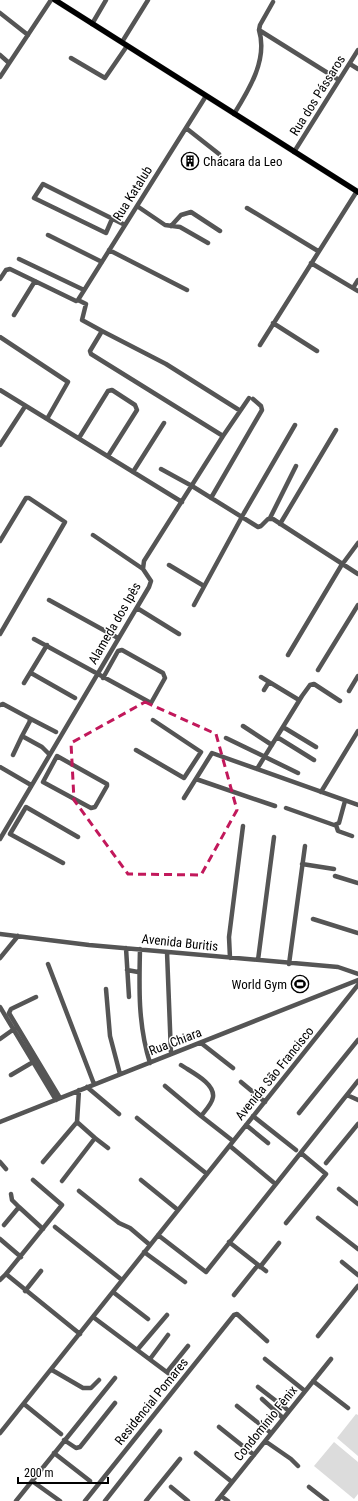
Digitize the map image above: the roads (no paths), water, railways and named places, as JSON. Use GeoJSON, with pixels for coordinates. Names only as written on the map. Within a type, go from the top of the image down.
{"type":"FeatureCollection","features":[{"type":"Feature","properties":{"kind":"main road"},"geometry":{"type":"LineString","coordinates":[[54,0],[62,2],[92,24],[357,192]]}},
{"type":"Feature","properties":{"kind":"street"},"geometry":{"type":"LineString","coordinates":[[0,77],[51,0]]}},
{"type":"Feature","properties":{"kind":"street"},"geometry":{"type":"LineString","coordinates":[[92,24],[106,0]]}},
{"type":"Feature","properties":{"kind":"street"},"geometry":{"type":"LineString","coordinates":[[71,58],[104,78],[125,44],[148,0]]}},
{"type":"Feature","properties":{"kind":"street"},"geometry":{"type":"LineString","coordinates":[[234,114],[255,75],[262,49],[260,25],[273,2]]}},
{"type":"Feature","properties":{"kind":"street"},"geometry":{"type":"LineString","coordinates":[[0,13],[28,35]]}},
{"type":"Feature","properties":{"kind":"street"},"geometry":{"type":"LineString","coordinates":[[260,30],[339,80]]}},
{"type":"Feature","properties":{"kind":"street","name":"Rua dos Pássaros"},"geometry":{"type":"LineString","coordinates":[[294,152],[358,50]]}},
{"type":"Feature","properties":{"kind":"street"},"geometry":{"type":"LineString","coordinates":[[0,55],[9,63]]}},
{"type":"Feature","properties":{"kind":"street"},"geometry":{"type":"LineString","coordinates":[[350,64],[358,69]]}},
{"type":"Feature","properties":{"kind":"street","name":"Rua Katalub"},"geometry":{"type":"LineString","coordinates":[[77,301],[206,96]]}},
{"type":"Feature","properties":{"kind":"street"},"geometry":{"type":"LineString","coordinates":[[186,128],[219,154]]}},
{"type":"Feature","properties":{"kind":"street"},"geometry":{"type":"LineString","coordinates":[[112,219],[106,233],[34,198],[43,184],[125,225]]}},
{"type":"Feature","properties":{"kind":"street"},"geometry":{"type":"LineString","coordinates":[[260,345],[318,251],[357,192]]}},
{"type":"Feature","properties":{"kind":"street"},"geometry":{"type":"LineString","coordinates":[[137,206],[165,225],[180,227],[208,242]]}},
{"type":"Feature","properties":{"kind":"street"},"geometry":{"type":"LineString","coordinates":[[247,208],[318,251]]}},
{"type":"Feature","properties":{"kind":"street"},"geometry":{"type":"LineString","coordinates":[[171,226],[181,215],[191,212],[220,231]]}},
{"type":"Feature","properties":{"kind":"street"},"geometry":{"type":"LineString","coordinates":[[48,236],[102,262]]}},
{"type":"Feature","properties":{"kind":"street"},"geometry":{"type":"LineString","coordinates":[[110,250],[188,290]]}},
{"type":"Feature","properties":{"kind":"street"},"geometry":{"type":"LineString","coordinates":[[19,260],[84,290]]}},
{"type":"Feature","properties":{"kind":"street"},"geometry":{"type":"LineString","coordinates":[[311,263],[358,291]]}},
{"type":"Feature","properties":{"kind":"street"},"geometry":{"type":"LineString","coordinates":[[0,279],[6,270],[10,269],[86,304],[82,320],[166,364],[239,410]]}},
{"type":"Feature","properties":{"kind":"street"},"geometry":{"type":"LineString","coordinates":[[353,288],[358,280]]}},
{"type":"Feature","properties":{"kind":"street"},"geometry":{"type":"LineString","coordinates":[[14,315],[35,281]]}},
{"type":"Feature","properties":{"kind":"street"},"geometry":{"type":"LineString","coordinates":[[273,323],[317,351]]}},
{"type":"Feature","properties":{"kind":"street"},"geometry":{"type":"LineString","coordinates":[[102,331],[90,351],[91,354],[222,436]]}},
{"type":"Feature","properties":{"kind":"street"},"geometry":{"type":"LineString","coordinates":[[0,337],[68,382],[47,419]]}},
{"type":"Feature","properties":{"kind":"street"},"geometry":{"type":"LineString","coordinates":[[0,390],[182,502]]}},
{"type":"Feature","properties":{"kind":"street"},"geometry":{"type":"LineString","coordinates":[[79,438],[108,391],[112,390],[135,404],[138,410],[108,456]]}},
{"type":"Feature","properties":{"kind":"street","name":"Alameda dos Ipês"},"geometry":{"type":"LineString","coordinates":[[0,839],[151,583],[143,569],[144,561],[239,410],[251,399],[261,406],[262,410],[211,498]]}},
{"type":"Feature","properties":{"kind":"street"},"geometry":{"type":"LineString","coordinates":[[0,445],[24,408]]}},
{"type":"Feature","properties":{"kind":"street"},"geometry":{"type":"LineString","coordinates":[[133,472],[164,423]]}},
{"type":"Feature","properties":{"kind":"street"},"geometry":{"type":"LineString","coordinates":[[194,605],[242,517],[295,425]]}},
{"type":"Feature","properties":{"kind":"street"},"geometry":{"type":"LineString","coordinates":[[280,524],[336,430]]}},
{"type":"Feature","properties":{"kind":"street"},"geometry":{"type":"LineString","coordinates":[[161,469],[259,527],[270,518],[296,466]]}},
{"type":"Feature","properties":{"kind":"street"},"geometry":{"type":"LineString","coordinates":[[0,541],[25,499],[29,498],[64,520],[64,525],[0,634]]}},
{"type":"Feature","properties":{"kind":"street"},"geometry":{"type":"LineString","coordinates":[[270,518],[358,574]]}},
{"type":"Feature","properties":{"kind":"street"},"geometry":{"type":"LineString","coordinates":[[93,535],[143,569]]}},
{"type":"Feature","properties":{"kind":"street"},"geometry":{"type":"LineString","coordinates":[[288,655],[343,564],[358,543]]}},
{"type":"Feature","properties":{"kind":"street"},"geometry":{"type":"LineString","coordinates":[[169,565],[204,586]]}},
{"type":"Feature","properties":{"kind":"street"},"geometry":{"type":"LineString","coordinates":[[49,600],[118,638]]}},
{"type":"Feature","properties":{"kind":"street"},"geometry":{"type":"LineString","coordinates":[[318,670],[358,605]]}},
{"type":"Feature","properties":{"kind":"street"},"geometry":{"type":"LineString","coordinates":[[137,608],[179,634]]}},
{"type":"Feature","properties":{"kind":"street"},"geometry":{"type":"LineString","coordinates":[[34,639],[103,678],[151,703],[165,678],[163,673],[122,650],[118,651],[103,678]]}},
{"type":"Feature","properties":{"kind":"street"},"geometry":{"type":"LineString","coordinates":[[24,683],[47,645]]}},
{"type":"Feature","properties":{"kind":"street"},"geometry":{"type":"LineString","coordinates":[[31,673],[75,698]]}},
{"type":"Feature","properties":{"kind":"street"},"geometry":{"type":"LineString","coordinates":[[349,691],[358,676]]}},
{"type":"Feature","properties":{"kind":"street"},"geometry":{"type":"LineString","coordinates":[[261,677],[299,700]]}},
{"type":"Feature","properties":{"kind":"street"},"geometry":{"type":"LineString","coordinates":[[264,690],[269,682]]}},
{"type":"Feature","properties":{"kind":"street"},"geometry":{"type":"LineString","coordinates":[[257,769],[299,700],[312,684],[340,701]]}},
{"type":"Feature","properties":{"kind":"street"},"geometry":{"type":"LineString","coordinates":[[0,705],[3,704],[56,732]]}},
{"type":"Feature","properties":{"kind":"street"},"geometry":{"type":"LineString","coordinates":[[13,755],[30,721],[29,718]]}},
{"type":"Feature","properties":{"kind":"street"},"geometry":{"type":"LineString","coordinates":[[153,720],[209,756]]}},
{"type":"Feature","properties":{"kind":"street"},"geometry":{"type":"LineString","coordinates":[[243,726],[272,745]]}},
{"type":"Feature","properties":{"kind":"street"},"geometry":{"type":"LineString","coordinates":[[283,727],[316,747]]}},
{"type":"Feature","properties":{"kind":"street"},"geometry":{"type":"LineString","coordinates":[[321,792],[358,731]]}},
{"type":"Feature","properties":{"kind":"street"},"geometry":{"type":"LineString","coordinates":[[22,736],[42,747],[49,754]]}},
{"type":"Feature","properties":{"kind":"street"},"geometry":{"type":"LineString","coordinates":[[277,737],[314,760]]}},
{"type":"Feature","properties":{"kind":"street"},"geometry":{"type":"LineString","coordinates":[[226,738],[298,773]]}},
{"type":"Feature","properties":{"kind":"street"},"geometry":{"type":"LineString","coordinates":[[136,750],[184,778],[201,752]]}},
{"type":"Feature","properties":{"kind":"street"},"geometry":{"type":"LineString","coordinates":[[184,798],[212,753],[358,805]]}},
{"type":"Feature","properties":{"kind":"street"},"geometry":{"type":"LineString","coordinates":[[57,756],[59,756],[101,779],[107,786],[95,807],[91,808],[43,782],[50,767],[57,756]]}},
{"type":"Feature","properties":{"kind":"street"},"geometry":{"type":"LineString","coordinates":[[44,763],[50,767]]}},
{"type":"Feature","properties":{"kind":"street"},"geometry":{"type":"LineString","coordinates":[[0,768],[31,785]]}},
{"type":"Feature","properties":{"kind":"street"},"geometry":{"type":"LineString","coordinates":[[196,779],[275,806]]}},
{"type":"Feature","properties":{"kind":"street"},"geometry":{"type":"LineString","coordinates":[[336,825],[339,823],[345,801]]}},
{"type":"Feature","properties":{"kind":"street"},"geometry":{"type":"LineString","coordinates":[[63,863],[10,834],[18,820],[26,808],[78,837]]}},
{"type":"Feature","properties":{"kind":"street"},"geometry":{"type":"LineString","coordinates":[[286,808],[336,825]]}},
{"type":"Feature","properties":{"kind":"street"},"geometry":{"type":"LineString","coordinates":[[12,818],[18,820]]}},
{"type":"Feature","properties":{"kind":"street"},"geometry":{"type":"LineString","coordinates":[[336,825],[338,831],[352,836]]}},
{"type":"Feature","properties":{"kind":"street"},"geometry":{"type":"LineString","coordinates":[[230,958],[229,937],[243,826]]}},
{"type":"Feature","properties":{"kind":"street"},"geometry":{"type":"LineString","coordinates":[[258,960],[274,837]]}},
{"type":"Feature","properties":{"kind":"street"},"geometry":{"type":"LineString","coordinates":[[289,964],[305,846]]}},
{"type":"Feature","properties":{"kind":"street"},"geometry":{"type":"LineString","coordinates":[[302,864],[334,870]]}},
{"type":"Feature","properties":{"kind":"street"},"geometry":{"type":"LineString","coordinates":[[335,876],[358,883]]}},
{"type":"Feature","properties":{"kind":"street"},"geometry":{"type":"LineString","coordinates":[[313,919],[358,933]]}},
{"type":"Feature","properties":{"kind":"street","name":"Avenida Buritis"},"geometry":{"type":"LineString","coordinates":[[0,934],[140,949],[167,954],[338,967],[358,974]]}},
{"type":"Feature","properties":{"kind":"street"},"geometry":{"type":"LineString","coordinates":[[0,958],[18,936]]}},
{"type":"Feature","properties":{"kind":"street"},"geometry":{"type":"LineString","coordinates":[[126,948],[129,997]]}},
{"type":"Feature","properties":{"kind":"street"},"geometry":{"type":"LineString","coordinates":[[140,949],[138,972],[141,1029],[150,1063]]}},
{"type":"Feature","properties":{"kind":"street"},"geometry":{"type":"LineString","coordinates":[[167,954],[171,1054]]}},
{"type":"Feature","properties":{"kind":"street"},"geometry":{"type":"LineString","coordinates":[[48,964],[94,1084]]}},
{"type":"Feature","properties":{"kind":"street"},"geometry":{"type":"LineString","coordinates":[[127,970],[138,972]]}},
{"type":"Feature","properties":{"kind":"street"},"geometry":{"type":"LineString","coordinates":[[358,974],[358,980]]}},
{"type":"Feature","properties":{"kind":"street","name":"Rua Chiara"},"geometry":{"type":"LineString","coordinates":[[0,1122],[358,980]]}},
{"type":"Feature","properties":{"kind":"street","name":"Avenida São Francisco"},"geometry":{"type":"LineString","coordinates":[[0,1433],[52,1370],[112,1292],[358,985]]}},
{"type":"Feature","properties":{"kind":"street"},"geometry":{"type":"LineString","coordinates":[[106,989],[110,1036],[120,1074]]}},
{"type":"Feature","properties":{"kind":"street"},"geometry":{"type":"LineString","coordinates":[[36,997],[11,1009],[9,1013],[58,1099]]}},
{"type":"Feature","properties":{"kind":"street"},"geometry":{"type":"LineString","coordinates":[[0,1007],[33,1062],[58,1099]]}},
{"type":"Feature","properties":{"kind":"street"},"geometry":{"type":"LineString","coordinates":[[0,1039],[14,1029]]}},
{"type":"Feature","properties":{"kind":"street"},"geometry":{"type":"LineString","coordinates":[[299,1113],[358,1040]]}},
{"type":"Feature","properties":{"kind":"street"},"geometry":{"type":"LineString","coordinates":[[201,1043],[233,1068]]}},
{"type":"Feature","properties":{"kind":"street"},"geometry":{"type":"LineString","coordinates":[[11,1075],[33,1062]]}},
{"type":"Feature","properties":{"kind":"street"},"geometry":{"type":"LineString","coordinates":[[181,1065],[210,1086],[213,1092],[211,1103],[201,1116]]}},
{"type":"Feature","properties":{"kind":"street"},"geometry":{"type":"LineString","coordinates":[[158,1235],[204,1272],[358,1081]]}},
{"type":"Feature","properties":{"kind":"street"},"geometry":{"type":"LineString","coordinates":[[241,1082],[265,1102]]}},
{"type":"Feature","properties":{"kind":"street"},"geometry":{"type":"LineString","coordinates":[[165,1086],[233,1141]]}},
{"type":"Feature","properties":{"kind":"street"},"geometry":{"type":"LineString","coordinates":[[87,1087],[119,1114]]}},
{"type":"Feature","properties":{"kind":"street"},"geometry":{"type":"LineString","coordinates":[[43,1162],[76,1122],[79,1090]]}},
{"type":"Feature","properties":{"kind":"street"},"geometry":{"type":"LineString","coordinates":[[347,1095],[358,1100]]}},
{"type":"Feature","properties":{"kind":"street"},"geometry":{"type":"LineString","coordinates":[[253,1116],[296,1150]]}},
{"type":"Feature","properties":{"kind":"street"},"geometry":{"type":"LineString","coordinates":[[137,1118],[207,1174]]}},
{"type":"Feature","properties":{"kind":"street"},"geometry":{"type":"LineString","coordinates":[[76,1122],[108,1148]]}},
{"type":"Feature","properties":{"kind":"street"},"geometry":{"type":"LineString","coordinates":[[326,1163],[358,1124]]}},
{"type":"Feature","properties":{"kind":"street"},"geometry":{"type":"LineString","coordinates":[[246,1125],[268,1143]]}},
{"type":"Feature","properties":{"kind":"street"},"geometry":{"type":"LineString","coordinates":[[62,1181],[95,1138]]}},
{"type":"Feature","properties":{"kind":"street"},"geometry":{"type":"LineString","coordinates":[[230,1146],[273,1182]]}},
{"type":"Feature","properties":{"kind":"street"},"geometry":{"type":"LineString","coordinates":[[286,1223],[326,1174],[301,1153]]}},
{"type":"Feature","properties":{"kind":"street"},"geometry":{"type":"LineString","coordinates":[[0,1162],[6,1169]]}},
{"type":"Feature","properties":{"kind":"street"},"geometry":{"type":"LineString","coordinates":[[0,1280],[21,1257],[62,1205],[33,1180]]}},
{"type":"Feature","properties":{"kind":"street"},"geometry":{"type":"LineString","coordinates":[[141,1180],[178,1210]]}},
{"type":"Feature","properties":{"kind":"street"},"geometry":{"type":"LineString","coordinates":[[339,1189],[358,1204]]}},
{"type":"Feature","properties":{"kind":"street"},"geometry":{"type":"LineString","coordinates":[[79,1191],[119,1223],[130,1228],[150,1245]]}},
{"type":"Feature","properties":{"kind":"street"},"geometry":{"type":"LineString","coordinates":[[11,1194],[12,1200],[19,1208],[43,1229]]}},
{"type":"Feature","properties":{"kind":"street"},"geometry":{"type":"LineString","coordinates":[[4,1225],[19,1208]]}},
{"type":"Feature","properties":{"kind":"street"},"geometry":{"type":"LineString","coordinates":[[318,1218],[358,1249]]}},
{"type":"Feature","properties":{"kind":"street"},"geometry":{"type":"LineString","coordinates":[[55,1227],[122,1280]]}},
{"type":"Feature","properties":{"kind":"street"},"geometry":{"type":"LineString","coordinates":[[0,1238],[21,1257]]}},
{"type":"Feature","properties":{"kind":"street"},"geometry":{"type":"LineString","coordinates":[[229,1242],[266,1271]]}},
{"type":"Feature","properties":{"kind":"street"},"geometry":{"type":"LineString","coordinates":[[234,1295],[279,1243]]}},
{"type":"Feature","properties":{"kind":"street"},"geometry":{"type":"LineString","coordinates":[[144,1252],[185,1282]]}},
{"type":"Feature","properties":{"kind":"street"},"geometry":{"type":"LineString","coordinates":[[342,1262],[358,1275]]}},
{"type":"Feature","properties":{"kind":"street"},"geometry":{"type":"LineString","coordinates":[[25,1291],[41,1271]]}},
{"type":"Feature","properties":{"kind":"street"},"geometry":{"type":"LineString","coordinates":[[6,1274],[25,1291],[80,1334]]}},
{"type":"Feature","properties":{"kind":"street"},"geometry":{"type":"LineString","coordinates":[[318,1336],[358,1286]]}},
{"type":"Feature","properties":{"kind":"street"},"geometry":{"type":"LineString","coordinates":[[112,1292],[148,1319]]}},
{"type":"Feature","properties":{"kind":"street","name":"Residencial Pomares"},"geometry":{"type":"LineString","coordinates":[[85,1501],[234,1315],[237,1314],[268,1341]]}},
{"type":"Feature","properties":{"kind":"street"},"geometry":{"type":"LineString","coordinates":[[138,1349],[166,1315]]}},
{"type":"Feature","properties":{"kind":"street"},"geometry":{"type":"LineString","coordinates":[[93,1317],[138,1349],[172,1376]]}},
{"type":"Feature","properties":{"kind":"street"},"geometry":{"type":"LineString","coordinates":[[150,1358],[168,1335]]}},
{"type":"Feature","properties":{"kind":"street"},"geometry":{"type":"LineString","coordinates":[[167,1372],[188,1346]]}},
{"type":"Feature","properties":{"kind":"street"},"geometry":{"type":"LineString","coordinates":[[265,1359],[305,1391]]}},
{"type":"Feature","properties":{"kind":"street","name":"Condomínio Fênix"},"geometry":{"type":"LineString","coordinates":[[217,1501],[331,1359]]}},
{"type":"Feature","properties":{"kind":"street"},"geometry":{"type":"LineString","coordinates":[[52,1370],[83,1388],[91,1388],[99,1380]]}},
{"type":"Feature","properties":{"kind":"street"},"geometry":{"type":"LineString","coordinates":[[16,1501],[115,1378]]}},
{"type":"Feature","properties":{"kind":"street"},"geometry":{"type":"LineString","coordinates":[[313,1381],[348,1408]]}},
{"type":"Feature","properties":{"kind":"street"},"geometry":{"type":"LineString","coordinates":[[258,1387],[289,1411]]}},
{"type":"Feature","properties":{"kind":"street"},"geometry":{"type":"LineString","coordinates":[[262,1399],[283,1418]]}},
{"type":"Feature","properties":{"kind":"street"},"geometry":{"type":"LineString","coordinates":[[64,1440],[76,1448],[80,1448],[115,1403]]}},
{"type":"Feature","properties":{"kind":"street"},"geometry":{"type":"LineString","coordinates":[[24,1404],[61,1434]]}},
{"type":"Feature","properties":{"kind":"street"},"geometry":{"type":"LineString","coordinates":[[237,1406],[271,1433]]}},
{"type":"Feature","properties":{"kind":"street"},"geometry":{"type":"LineString","coordinates":[[219,1427],[254,1455]]}},
{"type":"Feature","properties":{"kind":"street"},"geometry":{"type":"LineString","coordinates":[[105,1501],[160,1431]]}},
{"type":"Feature","properties":{"kind":"street"},"geometry":{"type":"LineString","coordinates":[[265,1441],[291,1459],[298,1466]]}},
{"type":"Feature","properties":{"kind":"street"},"geometry":{"type":"LineString","coordinates":[[54,1453],[90,1481]]}},
{"type":"Feature","properties":{"kind":"street"},"geometry":{"type":"LineString","coordinates":[[196,1453],[232,1482]]}},
{"type":"Feature","properties":{"kind":"street"},"geometry":{"type":"LineString","coordinates":[[146,1501],[180,1459]]}},
{"type":"Feature","properties":{"kind":"street"},"geometry":{"type":"LineString","coordinates":[[32,1480],[60,1501]]}},
{"type":"Feature","properties":{"kind":"street"},"geometry":{"type":"LineString","coordinates":[[171,1487],[188,1501]]}},
{"type":"Feature","properties":{"kind":"street"},"geometry":{"type":"LineString","coordinates":[[310,1487],[327,1501]]}},
{"type":"Feature","properties":{"kind":"street"},"geometry":{"type":"LineString","coordinates":[[221,1496],[228,1501]]}},
{"type":"Feature","properties":{"kind":"place","name":"Chácara da Leo"},"geometry":{"type":"Point","coordinates":[190,161]}},
{"type":"Feature","properties":{"kind":"place","name":"World Gym"},"geometry":{"type":"Point","coordinates":[300,984]}}]}
